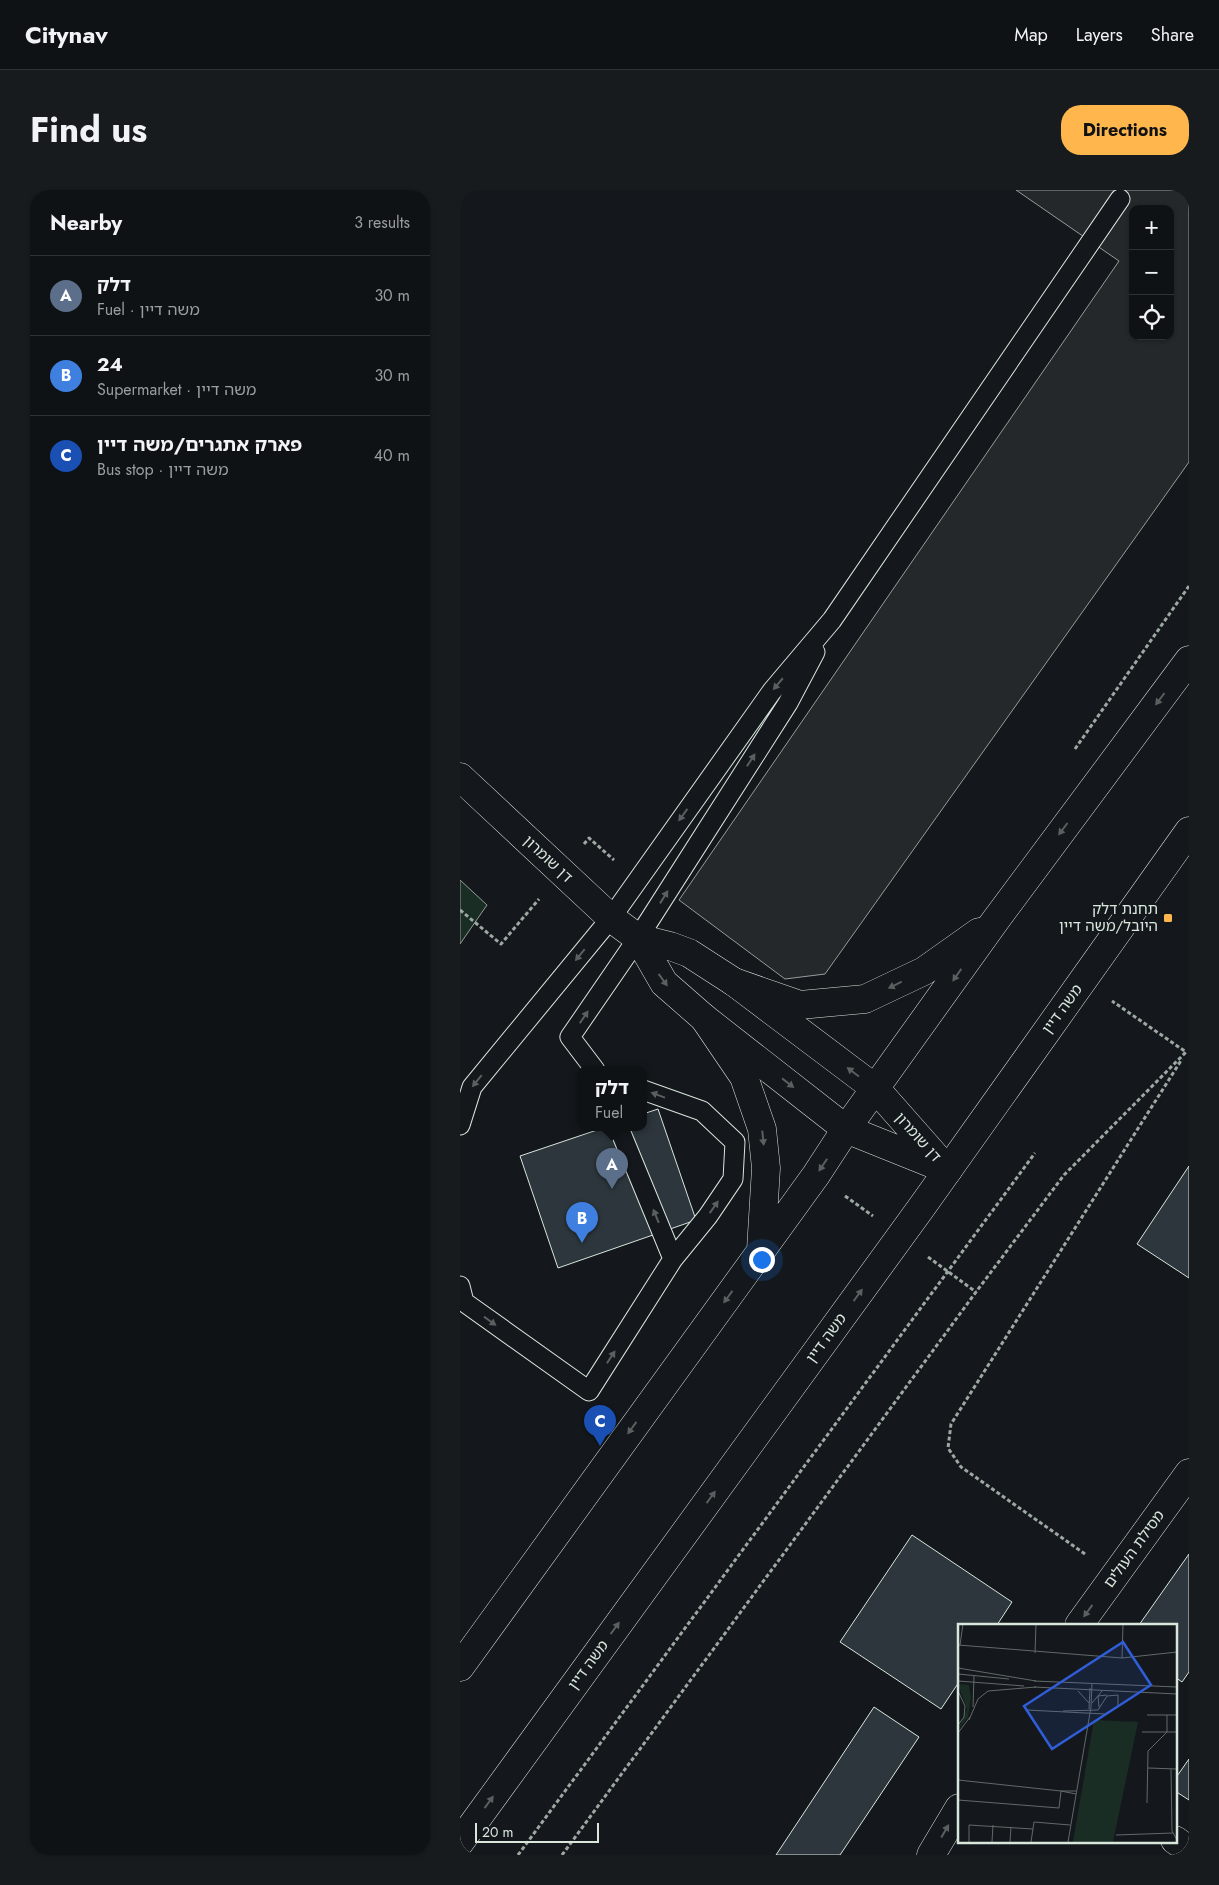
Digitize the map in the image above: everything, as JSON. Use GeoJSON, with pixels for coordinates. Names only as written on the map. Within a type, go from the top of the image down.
{"type":"FeatureCollection","features":[{"type":"Feature","properties":{"kind":"main road"},"geometry":{"type":"LineString","coordinates":[[460,1667],[816,1175],[995,921],[1189,660]]}},
{"type":"Feature","properties":{"kind":"main road","name":"דן שומרון"},"geometry":{"type":"LineString","coordinates":[[460,778],[611,918],[638,938],[689,953],[734,982],[876,1089],[948,1170]]}},
{"type":"Feature","properties":{"kind":"main road","name":"משה דיין"},"geometry":{"type":"LineString","coordinates":[[460,1842],[948,1170],[1189,831]]}},
{"type":"Feature","properties":{"kind":"main road"},"geometry":{"type":"LineString","coordinates":[[734,982],[800,1005],[864,999],[924,971],[995,921]]}},
{"type":"Feature","properties":{"kind":"main road","name":"דן שומרון"},"geometry":{"type":"LineString","coordinates":[[638,938],[664,983],[704,1018],[846,1130],[948,1170]]}},
{"type":"Feature","properties":{"kind":"main road"},"geometry":{"type":"LineString","coordinates":[[704,1018],[744,1077],[762,1129],[766,1168],[761,1250]]}},
{"type":"Feature","properties":{"kind":"main road","name":"מסילת העולים"},"geometry":{"type":"LineString","coordinates":[[1080,1624],[1189,1473]]}},
{"type":"Feature","properties":{"kind":"main road"},"geometry":{"type":"LineString","coordinates":[[931,1855],[958,1810]]}},
{"type":"Feature","properties":{"kind":"main road"},"geometry":{"type":"LineString","coordinates":[[1176,1841],[1189,1850]]}},
{"type":"Feature","properties":{"kind":"lane"},"geometry":{"type":"LineString","coordinates":[[460,1124],[472,1087],[611,918],[772,691],[832,620],[1120,199]]}},
{"type":"Feature","properties":{"kind":"lane"},"geometry":{"type":"LineString","coordinates":[[592,1066],[570,1037],[638,938],[788,702],[832,620]]}},
{"type":"Feature","properties":{"kind":"lane"},"geometry":{"type":"LineString","coordinates":[[460,1286],[464,1302],[589,1391],[673,1259],[708,1216],[733,1179],[735,1142],[702,1111],[647,1091]]}},
{"type":"Feature","properties":{"kind":"lane"},"geometry":{"type":"LineString","coordinates":[[620,1131],[673,1259]]}},
{"type":"Feature","properties":{"kind":"path"},"geometry":{"type":"LineString","coordinates":[[1070,757],[1189,586]]}},
{"type":"Feature","properties":{"kind":"path"},"geometry":{"type":"LineString","coordinates":[[460,910],[501,944],[589,838],[637,881]]}},
{"type":"Feature","properties":{"kind":"path"},"geometry":{"type":"LineString","coordinates":[[1083,980],[1186,1052]]}},
{"type":"Feature","properties":{"kind":"path"},"geometry":{"type":"LineString","coordinates":[[1114,1575],[961,1467],[948,1448],[951,1424],[1189,1048]]}},
{"type":"Feature","properties":{"kind":"path"},"geometry":{"type":"LineString","coordinates":[[562,1855],[1064,1175],[1186,1052]]}},
{"type":"Feature","properties":{"kind":"path"},"geometry":{"type":"LineString","coordinates":[[518,1855],[1034,1153]]}},
{"type":"Feature","properties":{"kind":"green space"},"geometry":{"type":"Polygon","coordinates":[[[460,880],[487,905],[460,944],[460,880]]]}},
{"type":"Feature","properties":{"kind":"shaded area"},"geometry":{"type":"Polygon","coordinates":[[[1016,190],[1189,190],[1189,462],[825,974],[785,979],[679,900],[1119,261],[1016,190]]]}},
{"type":"Feature","properties":{"kind":"building"},"geometry":{"type":"Polygon","coordinates":[[[658,1109],[696,1220],[558,1268],[520,1156],[594,1131],[647,1131],[647,1113],[658,1109]]]}},
{"type":"Feature","properties":{"kind":"building"},"geometry":{"type":"Polygon","coordinates":[[[1189,1166],[1189,1278],[1137,1244],[1189,1166]]]}},
{"type":"Feature","properties":{"kind":"building"},"geometry":{"type":"Polygon","coordinates":[[[912,1535],[1012,1602],[998,1624],[958,1624],[958,1684],[941,1709],[840,1642],[912,1535]]]}},
{"type":"Feature","properties":{"kind":"building"},"geometry":{"type":"Polygon","coordinates":[[[1189,1554],[1189,1672],[1182,1682],[1176,1678],[1176,1624],[1140,1624],[1189,1554]]]}},
{"type":"Feature","properties":{"kind":"building"},"geometry":{"type":"Polygon","coordinates":[[[874,1707],[919,1737],[840,1855],[776,1855],[874,1707]]]}},
{"type":"Feature","properties":{"kind":"building"},"geometry":{"type":"Polygon","coordinates":[[[1189,1759],[1189,1800],[1176,1792],[1176,1778],[1189,1759]]]}},
{"type":"Feature","properties":{"kind":"place","name":"תחנת דלק היובל/משה דיין"},"geometry":{"type":"Point","coordinates":[1168,918]}},
{"type":"Feature","properties":{"kind":"place","name":"דלק"},"geometry":{"type":"Point","coordinates":[612,1189]}},
{"type":"Feature","properties":{"kind":"place","name":"24"},"geometry":{"type":"Point","coordinates":[582,1243]}},
{"type":"Feature","properties":{"kind":"place","name":"פארק אתגרים/משה דיין"},"geometry":{"type":"Point","coordinates":[600,1446]}}]}
